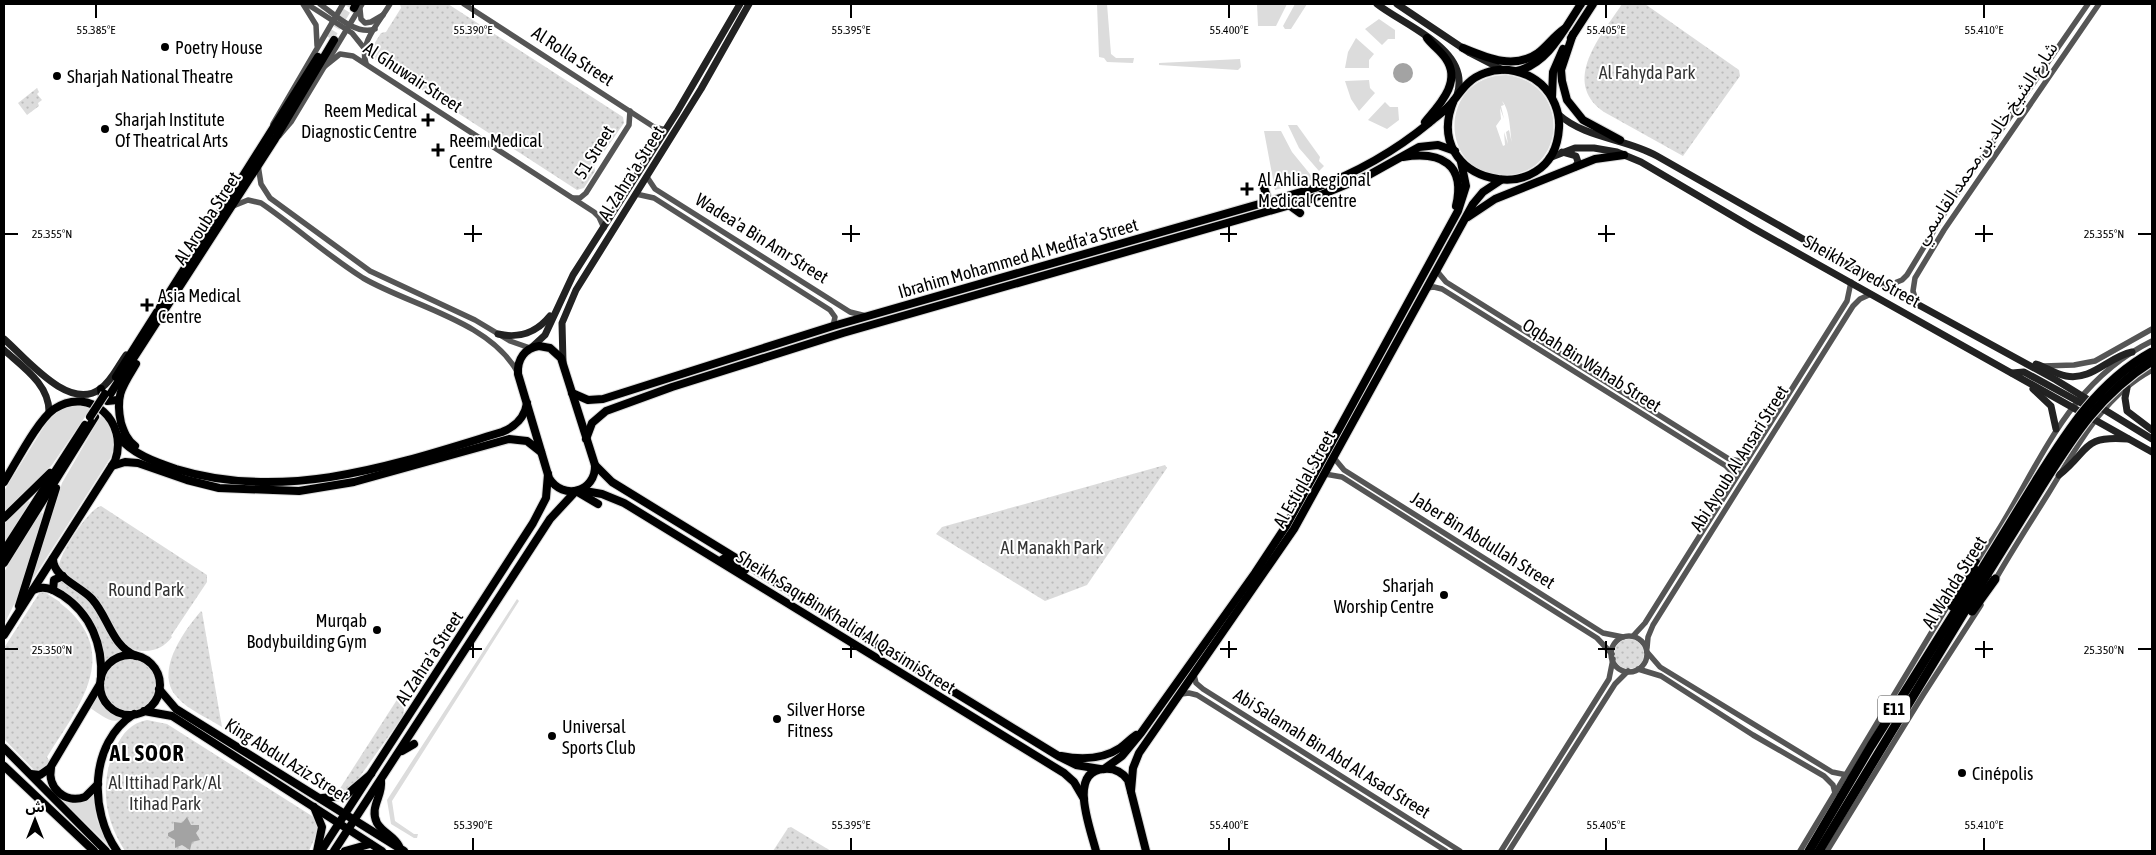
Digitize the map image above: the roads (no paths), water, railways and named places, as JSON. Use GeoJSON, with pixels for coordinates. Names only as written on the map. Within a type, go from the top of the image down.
{"type":"FeatureCollection","features":[{"type":"Feature","properties":{"kind":"highway","name":"Al Wahda Street"},"geometry":{"type":"LineString","coordinates":[[1985,571],[2062,439],[2084,408],[2112,380],[2152,352]]}},
{"type":"Feature","properties":{"kind":"highway","name":"Al Wahda Street"},"geometry":{"type":"LineString","coordinates":[[1819,851],[1931,658],[2068,444],[2089,415],[2120,384],[2152,361]]}},
{"type":"Feature","properties":{"kind":"highway"},"geometry":{"type":"LineString","coordinates":[[1931,658],[1985,571]]}},
{"type":"Feature","properties":{"kind":"highway","name":"Al Wahda Street"},"geometry":{"type":"LineString","coordinates":[[1808,851],[1869,744],[1931,658]]}},
{"type":"Feature","properties":{"kind":"main road","name":"Al Zahra'a Street"},"geometry":{"type":"LineString","coordinates":[[531,348],[544,335],[573,275],[666,130],[740,4]]}},
{"type":"Feature","properties":{"kind":"main road","name":"Al Zahra'a Street"},"geometry":{"type":"LineString","coordinates":[[564,365],[562,328],[568,306],[749,4]]}},
{"type":"Feature","properties":{"kind":"main road"},"geometry":{"type":"LineString","coordinates":[[1377,4],[1444,49],[1454,60],[1459,74],[1448,126],[1455,151],[1460,159],[1478,174],[1501,180],[1528,175],[1549,158],[1558,139],[1558,114],[1552,98],[1534,78],[1515,71],[1503,70],[1476,77],[1455,98]]}},
{"type":"Feature","properties":{"kind":"main road"},"geometry":{"type":"LineString","coordinates":[[1396,4],[1463,48],[1503,70]]}},
{"type":"Feature","properties":{"kind":"main road"},"geometry":{"type":"LineString","coordinates":[[1515,71],[1530,66],[1543,58],[1581,4]]}},
{"type":"Feature","properties":{"kind":"main road"},"geometry":{"type":"LineString","coordinates":[[1552,98],[1555,66],[1593,4]]}},
{"type":"Feature","properties":{"kind":"main road"},"geometry":{"type":"LineString","coordinates":[[1463,48],[1499,61],[1522,60],[1538,53],[1564,29]]}},
{"type":"Feature","properties":{"kind":"main road"},"geometry":{"type":"LineString","coordinates":[[1573,34],[1562,70],[1563,88],[1567,100],[1583,120],[1620,140]]}},
{"type":"Feature","properties":{"kind":"main road"},"geometry":{"type":"LineString","coordinates":[[1402,144],[1437,108],[1451,83],[1448,63],[1427,38]]}},
{"type":"Feature","properties":{"kind":"main road","name":"Al Arouba Street"},"geometry":{"type":"LineString","coordinates":[[167,303],[332,39]]}},
{"type":"Feature","properties":{"kind":"main road","name":"Ibrahim Mohammed Al Medfa'a Street"},"geometry":{"type":"LineString","coordinates":[[572,393],[588,400],[603,399],[833,326],[1333,181],[1378,159],[1402,144],[1455,98]]}},
{"type":"Feature","properties":{"kind":"main road","name":"Sheikh Zayed Street"},"geometry":{"type":"LineString","coordinates":[[1558,114],[1586,132],[1620,140],[1663,159],[1917,304],[2026,363],[2077,401],[2095,418],[2152,452]]}},
{"type":"Feature","properties":{"kind":"main road","name":"Al Arouba Street"},"geometry":{"type":"LineString","coordinates":[[4,563],[60,474],[105,393],[232,207],[258,165],[272,137]]}},
{"type":"Feature","properties":{"kind":"main road","name":"Ibrahim Mohammed Al Medfa'a Street"},"geometry":{"type":"LineString","coordinates":[[586,439],[592,423],[609,409],[843,333],[1289,205],[1344,186],[1414,149],[1431,144],[1444,146],[1455,151]]}},
{"type":"Feature","properties":{"kind":"main road","name":"Sheikh Zayed Street"},"geometry":{"type":"LineString","coordinates":[[1549,158],[1562,152],[1587,147],[1624,155],[1649,166],[1753,228],[2026,381],[2077,401]]}},
{"type":"Feature","properties":{"kind":"main road"},"geometry":{"type":"LineString","coordinates":[[1562,152],[1576,156],[1578,162],[1575,167]]}},
{"type":"Feature","properties":{"kind":"main road"},"geometry":{"type":"LineString","coordinates":[[1463,222],[1495,200],[1600,157],[1624,155]]}},
{"type":"Feature","properties":{"kind":"main road"},"geometry":{"type":"LineString","coordinates":[[1398,158],[1428,156],[1445,161],[1452,166],[1458,177],[1460,188],[1452,222]]}},
{"type":"Feature","properties":{"kind":"main road","name":"Al Estiqlal Street"},"geometry":{"type":"LineString","coordinates":[[1084,799],[1084,784],[1090,775],[1122,756],[1141,733],[1255,573],[1300,502],[1461,204],[1466,186],[1460,159]]}},
{"type":"Feature","properties":{"kind":"main road"},"geometry":{"type":"LineString","coordinates":[[635,195],[631,192],[641,170]]}},
{"type":"Feature","properties":{"kind":"main road","name":"Al Estiqlal Street"},"geometry":{"type":"LineString","coordinates":[[1131,791],[1133,768],[1139,753],[1278,554],[1334,458],[1463,222],[1479,196],[1501,180]]}},
{"type":"Feature","properties":{"kind":"main road"},"geometry":{"type":"LineString","coordinates":[[1234,220],[1243,214],[1268,207],[1269,201],[1263,185]]}},
{"type":"Feature","properties":{"kind":"main road"},"geometry":{"type":"LineString","coordinates":[[1289,205],[1300,213]]}},
{"type":"Feature","properties":{"kind":"main road"},"geometry":{"type":"LineString","coordinates":[[1753,228],[1758,238]]}},
{"type":"Feature","properties":{"kind":"main road"},"geometry":{"type":"LineString","coordinates":[[147,458],[126,436],[119,412],[118,400],[122,387],[165,318],[167,303]]}},
{"type":"Feature","properties":{"kind":"main road"},"geometry":{"type":"LineString","coordinates":[[498,334],[512,336],[530,332],[544,324],[556,310]]}},
{"type":"Feature","properties":{"kind":"main road"},"geometry":{"type":"LineString","coordinates":[[4,339],[46,378],[70,393],[84,395],[105,393],[102,396],[107,401],[118,400]]}},
{"type":"Feature","properties":{"kind":"main road"},"geometry":{"type":"LineString","coordinates":[[759,360],[757,355],[779,347],[784,342]]}},
{"type":"Feature","properties":{"kind":"main road"},"geometry":{"type":"LineString","coordinates":[[595,465],[564,365],[559,355],[550,348],[543,346],[531,348],[520,359],[518,374],[548,474],[558,488],[577,491],[598,504]]}},
{"type":"Feature","properties":{"kind":"main road"},"geometry":{"type":"LineString","coordinates":[[4,350],[19,358],[25,357]]}},
{"type":"Feature","properties":{"kind":"main road"},"geometry":{"type":"LineString","coordinates":[[4,350],[44,389],[49,400],[49,413]]}},
{"type":"Feature","properties":{"kind":"main road"},"geometry":{"type":"LineString","coordinates":[[1962,353],[1973,351]]}},
{"type":"Feature","properties":{"kind":"main road"},"geometry":{"type":"LineString","coordinates":[[2026,363],[2040,365],[2066,376],[2080,376],[2097,370],[2120,356],[2132,352]]}},
{"type":"Feature","properties":{"kind":"main road"},"geometry":{"type":"LineString","coordinates":[[2012,373],[2024,372],[2092,409],[2103,410],[2152,439]]}},
{"type":"Feature","properties":{"kind":"main road"},"geometry":{"type":"LineString","coordinates":[[2026,381],[2049,402],[2053,410],[2056,429]]}},
{"type":"Feature","properties":{"kind":"main road"},"geometry":{"type":"LineString","coordinates":[[2127,388],[2125,398],[2127,411],[2152,430]]}},
{"type":"Feature","properties":{"kind":"main road"},"geometry":{"type":"LineString","coordinates":[[4,482],[49,413],[69,403],[90,404],[109,416],[118,436],[133,450],[147,458],[180,470],[245,482],[312,481],[350,475],[469,442],[512,427],[523,415],[527,403]]}},
{"type":"Feature","properties":{"kind":"main road","name":"Al Arouba Street"},"geometry":{"type":"LineString","coordinates":[[4,551],[93,417]]}},
{"type":"Feature","properties":{"kind":"main road"},"geometry":{"type":"LineString","coordinates":[[4,635],[112,466],[118,448],[118,436]]}},
{"type":"Feature","properties":{"kind":"main road"},"geometry":{"type":"LineString","coordinates":[[112,466],[134,463],[219,488],[299,491],[342,485],[514,438],[531,443],[541,452]]}},
{"type":"Feature","properties":{"kind":"main road"},"geometry":{"type":"LineString","coordinates":[[2060,475],[2085,447],[2094,441],[2106,438],[2131,439]]}},
{"type":"Feature","properties":{"kind":"main road"},"geometry":{"type":"LineString","coordinates":[[454,454],[467,448],[469,442]]}},
{"type":"Feature","properties":{"kind":"main road"},"geometry":{"type":"LineString","coordinates":[[4,518],[62,461]]}},
{"type":"Feature","properties":{"kind":"main road","name":"Al Zahra'a Street"},"geometry":{"type":"LineString","coordinates":[[334,851],[550,519],[577,491],[592,480],[595,465]]}},
{"type":"Feature","properties":{"kind":"main road","name":"Sheikh Saqr Bin Khalid Al Qasimi Street"},"geometry":{"type":"LineString","coordinates":[[595,465],[612,482],[1054,754],[1076,765],[1120,772],[1128,780],[1131,791]]}},
{"type":"Feature","properties":{"kind":"main road"},"geometry":{"type":"LineString","coordinates":[[159,471],[163,469],[175,472],[180,470]]}},
{"type":"Feature","properties":{"kind":"main road"},"geometry":{"type":"LineString","coordinates":[[16,615],[60,474]]}},
{"type":"Feature","properties":{"kind":"main road","name":"Al Zahra'a Street"},"geometry":{"type":"LineString","coordinates":[[321,851],[534,523],[546,498],[548,474]]}},
{"type":"Feature","properties":{"kind":"main road","name":"Sheikh Saqr Bin Khalid Al Qasimi Street"},"geometry":{"type":"LineString","coordinates":[[577,491],[602,494],[624,503],[720,561],[1064,773],[1074,782],[1084,799]]}},
{"type":"Feature","properties":{"kind":"main road"},"geometry":{"type":"LineString","coordinates":[[720,561],[725,558],[746,570],[757,571]]}},
{"type":"Feature","properties":{"kind":"main road"},"geometry":{"type":"LineString","coordinates":[[33,590],[43,587],[53,590],[76,605],[90,624],[100,650],[100,681],[103,698],[110,707],[119,713],[134,714],[144,711],[155,700],[159,689],[159,680],[155,669],[147,661],[136,656],[116,641],[104,616],[90,597],[55,570],[53,559]]}},
{"type":"Feature","properties":{"kind":"main road"},"geometry":{"type":"LineString","coordinates":[[53,590],[54,580],[63,576]]}},
{"type":"Feature","properties":{"kind":"main road"},"geometry":{"type":"LineString","coordinates":[[493,608],[494,620]]}},
{"type":"Feature","properties":{"kind":"main road"},"geometry":{"type":"LineString","coordinates":[[98,784],[85,797],[69,798],[59,793],[53,784],[50,776],[52,766],[104,671],[112,662],[123,656],[136,656]]}},
{"type":"Feature","properties":{"kind":"main road"},"geometry":{"type":"LineString","coordinates":[[1181,694],[1178,688],[1186,672]]}},
{"type":"Feature","properties":{"kind":"main road","name":"King Abdul Aziz Street"},"geometry":{"type":"LineString","coordinates":[[159,689],[176,709],[402,850]]}},
{"type":"Feature","properties":{"kind":"main road","name":"King Abdul Aziz Street"},"geometry":{"type":"LineString","coordinates":[[144,711],[172,716],[382,851]]}},
{"type":"Feature","properties":{"kind":"main road"},"geometry":{"type":"LineString","coordinates":[[115,851],[99,813],[98,784],[100,764],[108,745],[119,727],[134,714]]}},
{"type":"Feature","properties":{"kind":"main road"},"geometry":{"type":"LineString","coordinates":[[994,730],[1001,730],[1010,734],[1016,730]]}},
{"type":"Feature","properties":{"kind":"main road"},"geometry":{"type":"LineString","coordinates":[[1054,754],[1078,758],[1099,756],[1117,749],[1141,733]]}},
{"type":"Feature","properties":{"kind":"main road"},"geometry":{"type":"LineString","coordinates":[[400,752],[414,744]]}},
{"type":"Feature","properties":{"kind":"main road"},"geometry":{"type":"LineString","coordinates":[[4,748],[106,851]]}},
{"type":"Feature","properties":{"kind":"main road"},"geometry":{"type":"LineString","coordinates":[[4,766],[94,851]]}},
{"type":"Feature","properties":{"kind":"main road"},"geometry":{"type":"LineString","coordinates":[[30,774],[43,774],[52,766]]}},
{"type":"Feature","properties":{"kind":"main road"},"geometry":{"type":"LineString","coordinates":[[320,798],[345,796],[371,774]]}},
{"type":"Feature","properties":{"kind":"main road"},"geometry":{"type":"LineString","coordinates":[[381,781],[374,814],[378,825],[395,840],[402,850]]}},
{"type":"Feature","properties":{"kind":"main road"},"geometry":{"type":"LineString","coordinates":[[1131,791],[1146,851]]}},
{"type":"Feature","properties":{"kind":"main road"},"geometry":{"type":"LineString","coordinates":[[1084,799],[1096,851]]}},
{"type":"Feature","properties":{"kind":"main road"},"geometry":{"type":"LineString","coordinates":[[314,807],[322,831],[316,851]]}},
{"type":"Feature","properties":{"kind":"main road"},"geometry":{"type":"LineString","coordinates":[[345,851],[370,844]]}},
{"type":"Feature","properties":{"kind":"street"},"geometry":{"type":"LineString","coordinates":[[303,4],[316,25],[317,47]]}},
{"type":"Feature","properties":{"kind":"street"},"geometry":{"type":"LineString","coordinates":[[307,4],[348,27],[364,48]]}},
{"type":"Feature","properties":{"kind":"street"},"geometry":{"type":"LineString","coordinates":[[320,4],[335,18]]}},
{"type":"Feature","properties":{"kind":"street"},"geometry":{"type":"LineString","coordinates":[[367,65],[363,55],[364,48],[390,4]]}},
{"type":"Feature","properties":{"kind":"street","name":"Al Rolla Street"},"geometry":{"type":"LineString","coordinates":[[464,4],[654,127],[666,130]]}},
{"type":"Feature","properties":{"kind":"street","name":"شارع الشيخ خالد بن محمد القاسمي"},"geometry":{"type":"LineString","coordinates":[[1887,286],[1902,280],[1915,262],[1934,229],[2088,4]]}},
{"type":"Feature","properties":{"kind":"street","name":"شارع الشيخ خالد بن محمد القاسمي"},"geometry":{"type":"LineString","coordinates":[[1917,304],[1914,297],[1913,284],[1923,264],[1967,193],[2099,4]]}},
{"type":"Feature","properties":{"kind":"street"},"geometry":{"type":"LineString","coordinates":[[272,137],[277,113],[335,18],[354,5]]}},
{"type":"Feature","properties":{"kind":"street"},"geometry":{"type":"LineString","coordinates":[[272,137],[288,127],[348,27],[354,5]]}},
{"type":"Feature","properties":{"kind":"street"},"geometry":{"type":"LineString","coordinates":[[354,5],[365,23],[371,22],[384,13]]}},
{"type":"Feature","properties":{"kind":"street"},"geometry":{"type":"LineString","coordinates":[[348,27],[363,31],[375,29]]}},
{"type":"Feature","properties":{"kind":"street","name":"Al Ghuwair Street"},"geometry":{"type":"LineString","coordinates":[[325,66],[336,55],[343,53],[353,56],[543,176],[571,198],[597,214],[604,228]]}},
{"type":"Feature","properties":{"kind":"street","name":"51 Street"},"geometry":{"type":"LineString","coordinates":[[571,198],[580,198],[586,193],[629,125],[630,111]]}},
{"type":"Feature","properties":{"kind":"street"},"geometry":{"type":"LineString","coordinates":[[258,165],[260,180],[266,193],[296,218],[370,271],[450,308],[498,334],[531,348]]}},
{"type":"Feature","properties":{"kind":"street","name":"Wadea'a Bin Amr Street"},"geometry":{"type":"LineString","coordinates":[[646,177],[655,189],[853,313],[868,316]]}},
{"type":"Feature","properties":{"kind":"street","name":"Wadea'a Bin Amr Street"},"geometry":{"type":"LineString","coordinates":[[635,195],[650,197],[664,205],[832,311],[835,317],[833,326]]}},
{"type":"Feature","properties":{"kind":"street"},"geometry":{"type":"LineString","coordinates":[[232,207],[242,201],[253,200],[261,203],[366,279],[474,331],[499,348],[518,374]]}},
{"type":"Feature","properties":{"kind":"street"},"geometry":{"type":"LineString","coordinates":[[664,205],[670,203],[695,214]]}},
{"type":"Feature","properties":{"kind":"street"},"geometry":{"type":"LineString","coordinates":[[283,219],[288,216],[296,218]]}},
{"type":"Feature","properties":{"kind":"street"},"geometry":{"type":"LineString","coordinates":[[1934,229],[1929,242],[1930,246],[1934,246]]}},
{"type":"Feature","properties":{"kind":"street","name":"Oqbah Bin Wahab Street"},"geometry":{"type":"LineString","coordinates":[[1436,270],[1443,280],[1690,434],[1732,460],[1746,462]]}},
{"type":"Feature","properties":{"kind":"street","name":"Abi Ayoub Al Ansari Street"},"geometry":{"type":"LineString","coordinates":[[1632,636],[1645,623],[1841,310],[1849,297],[1851,282]]}},
{"type":"Feature","properties":{"kind":"street","name":"Oqbah Bin Wahab Street"},"geometry":{"type":"LineString","coordinates":[[1426,288],[1440,288],[1726,466],[1731,471],[1733,481]]}},
{"type":"Feature","properties":{"kind":"street"},"geometry":{"type":"LineString","coordinates":[[797,289],[814,295],[818,291]]}},
{"type":"Feature","properties":{"kind":"street","name":"Abi Ayoub Al Ansari Street"},"geometry":{"type":"LineString","coordinates":[[1647,650],[1648,637],[1653,625],[1847,316],[1856,302],[1871,294]]}},
{"type":"Feature","properties":{"kind":"street"},"geometry":{"type":"LineString","coordinates":[[436,312],[446,312],[450,308]]}},
{"type":"Feature","properties":{"kind":"street"},"geometry":{"type":"LineString","coordinates":[[1841,310],[1847,316]]}},
{"type":"Feature","properties":{"kind":"street"},"geometry":{"type":"LineString","coordinates":[[1483,315],[1486,312],[1494,316],[1499,315]]}},
{"type":"Feature","properties":{"kind":"street"},"geometry":{"type":"LineString","coordinates":[[2040,365],[2074,365],[2095,361],[2152,329]]}},
{"type":"Feature","properties":{"kind":"street"},"geometry":{"type":"LineString","coordinates":[[1827,851],[1985,571],[2056,429],[2077,401],[2107,370],[2132,352],[2152,341]]}},
{"type":"Feature","properties":{"kind":"street"},"geometry":{"type":"LineString","coordinates":[[1800,851],[1846,775],[1869,744],[1902,681],[1958,587],[1985,571],[2060,475],[2095,418],[2127,388],[2152,370]]}},
{"type":"Feature","properties":{"kind":"street"},"geometry":{"type":"LineString","coordinates":[[1678,436],[1687,437],[1690,434]]}},
{"type":"Feature","properties":{"kind":"street","name":"Jaber Bin Abdullah Street"},"geometry":{"type":"LineString","coordinates":[[1334,458],[1341,468],[1603,633],[1623,637]]}},
{"type":"Feature","properties":{"kind":"street","name":"Jaber Bin Abdullah Street"},"geometry":{"type":"LineString","coordinates":[[1325,474],[1342,477],[1597,638],[1612,657]]}},
{"type":"Feature","properties":{"kind":"street"},"geometry":{"type":"LineString","coordinates":[[1367,493],[1370,490],[1381,493]]}},
{"type":"Feature","properties":{"kind":"street"},"geometry":{"type":"LineString","coordinates":[[1500,851],[1609,679],[1613,646],[1623,637],[1632,636],[1641,640],[1660,667],[1823,767],[1836,774],[1846,775]]}},
{"type":"Feature","properties":{"kind":"street"},"geometry":{"type":"LineString","coordinates":[[1638,669],[1644,664],[1647,650]]}},
{"type":"Feature","properties":{"kind":"street"},"geometry":{"type":"LineString","coordinates":[[1612,657],[1620,669],[1628,671],[1638,669],[1661,676],[1753,735],[1831,781],[1836,793]]}},
{"type":"Feature","properties":{"kind":"street"},"geometry":{"type":"LineString","coordinates":[[1509,851],[1615,684],[1628,671]]}},
{"type":"Feature","properties":{"kind":"street","name":"Abi Salamah Bin Abd Al Asad Street"},"geometry":{"type":"LineString","coordinates":[[1194,675],[1200,688],[1460,851]]}},
{"type":"Feature","properties":{"kind":"street","name":"Abi Salamah Bin Abd Al Asad Street"},"geometry":{"type":"LineString","coordinates":[[1181,694],[1195,694],[1446,851]]}},
{"type":"Feature","properties":{"kind":"street"},"geometry":{"type":"LineString","coordinates":[[1220,710],[1223,707],[1230,707]]}},
{"type":"Feature","properties":{"kind":"street"},"geometry":{"type":"LineString","coordinates":[[1803,764],[1820,771],[1823,767]]}},
{"type":"Feature","properties":{"kind":"street"},"geometry":{"type":"LineString","coordinates":[[1520,834],[1519,828],[1528,808]]}},
{"type":"Feature","properties":{"kind":"tunnel"},"geometry":{"type":"LineString","coordinates":[[330,38],[350,5]]}},
{"type":"Feature","properties":{"kind":"place","name":"Poetry House"},"geometry":{"type":"Point","coordinates":[165,47]}},
{"type":"Feature","properties":{"kind":"place","name":"Sharjah National Theatre"},"geometry":{"type":"Point","coordinates":[57,76]}},
{"type":"Feature","properties":{"kind":"place","name":"Reem Medical Diagnostic Centre"},"geometry":{"type":"Point","coordinates":[428,120]}},
{"type":"Feature","properties":{"kind":"place","name":"Sharjah Institute Of Theatrical Arts"},"geometry":{"type":"Point","coordinates":[105,129]}},
{"type":"Feature","properties":{"kind":"place","name":"Reem Medical Centre"},"geometry":{"type":"Point","coordinates":[438,150]}},
{"type":"Feature","properties":{"kind":"place","name":"Al Ahlia Regional Medical Centre"},"geometry":{"type":"Point","coordinates":[1247,189]}},
{"type":"Feature","properties":{"kind":"place","name":"Asia Medical Centre"},"geometry":{"type":"Point","coordinates":[147,305]}},
{"type":"Feature","properties":{"kind":"place","name":"Sharjah Worship Centre"},"geometry":{"type":"Point","coordinates":[1444,595]}},
{"type":"Feature","properties":{"kind":"place","name":"Murqab Bodybuilding Gym"},"geometry":{"type":"Point","coordinates":[377,630]}},
{"type":"Feature","properties":{"kind":"place","name":"Silver Horse Fitness"},"geometry":{"type":"Point","coordinates":[777,719]}},
{"type":"Feature","properties":{"kind":"place","name":"Universal Sports Club"},"geometry":{"type":"Point","coordinates":[552,736]}},
{"type":"Feature","properties":{"kind":"place","name":"Cinépolis"},"geometry":{"type":"Point","coordinates":[1962,773]}},
{"type":"Feature","properties":{"kind":"district","name":"AL SOOR"},"geometry":{"type":"Point","coordinates":[147,753]}},
{"type":"Feature","properties":{"kind":"park label","name":"Al Fahyda Park"},"geometry":{"type":"Point","coordinates":[1647,72]}},
{"type":"Feature","properties":{"kind":"park label","name":"Al Manakh Park"},"geometry":{"type":"Point","coordinates":[1052,547]}},
{"type":"Feature","properties":{"kind":"park label","name":"Round Park"},"geometry":{"type":"Point","coordinates":[146,589]}},
{"type":"Feature","properties":{"kind":"park label","name":"Al Ittihad Park/Al Itihad Park"},"geometry":{"type":"Point","coordinates":[165,792]}}]}
